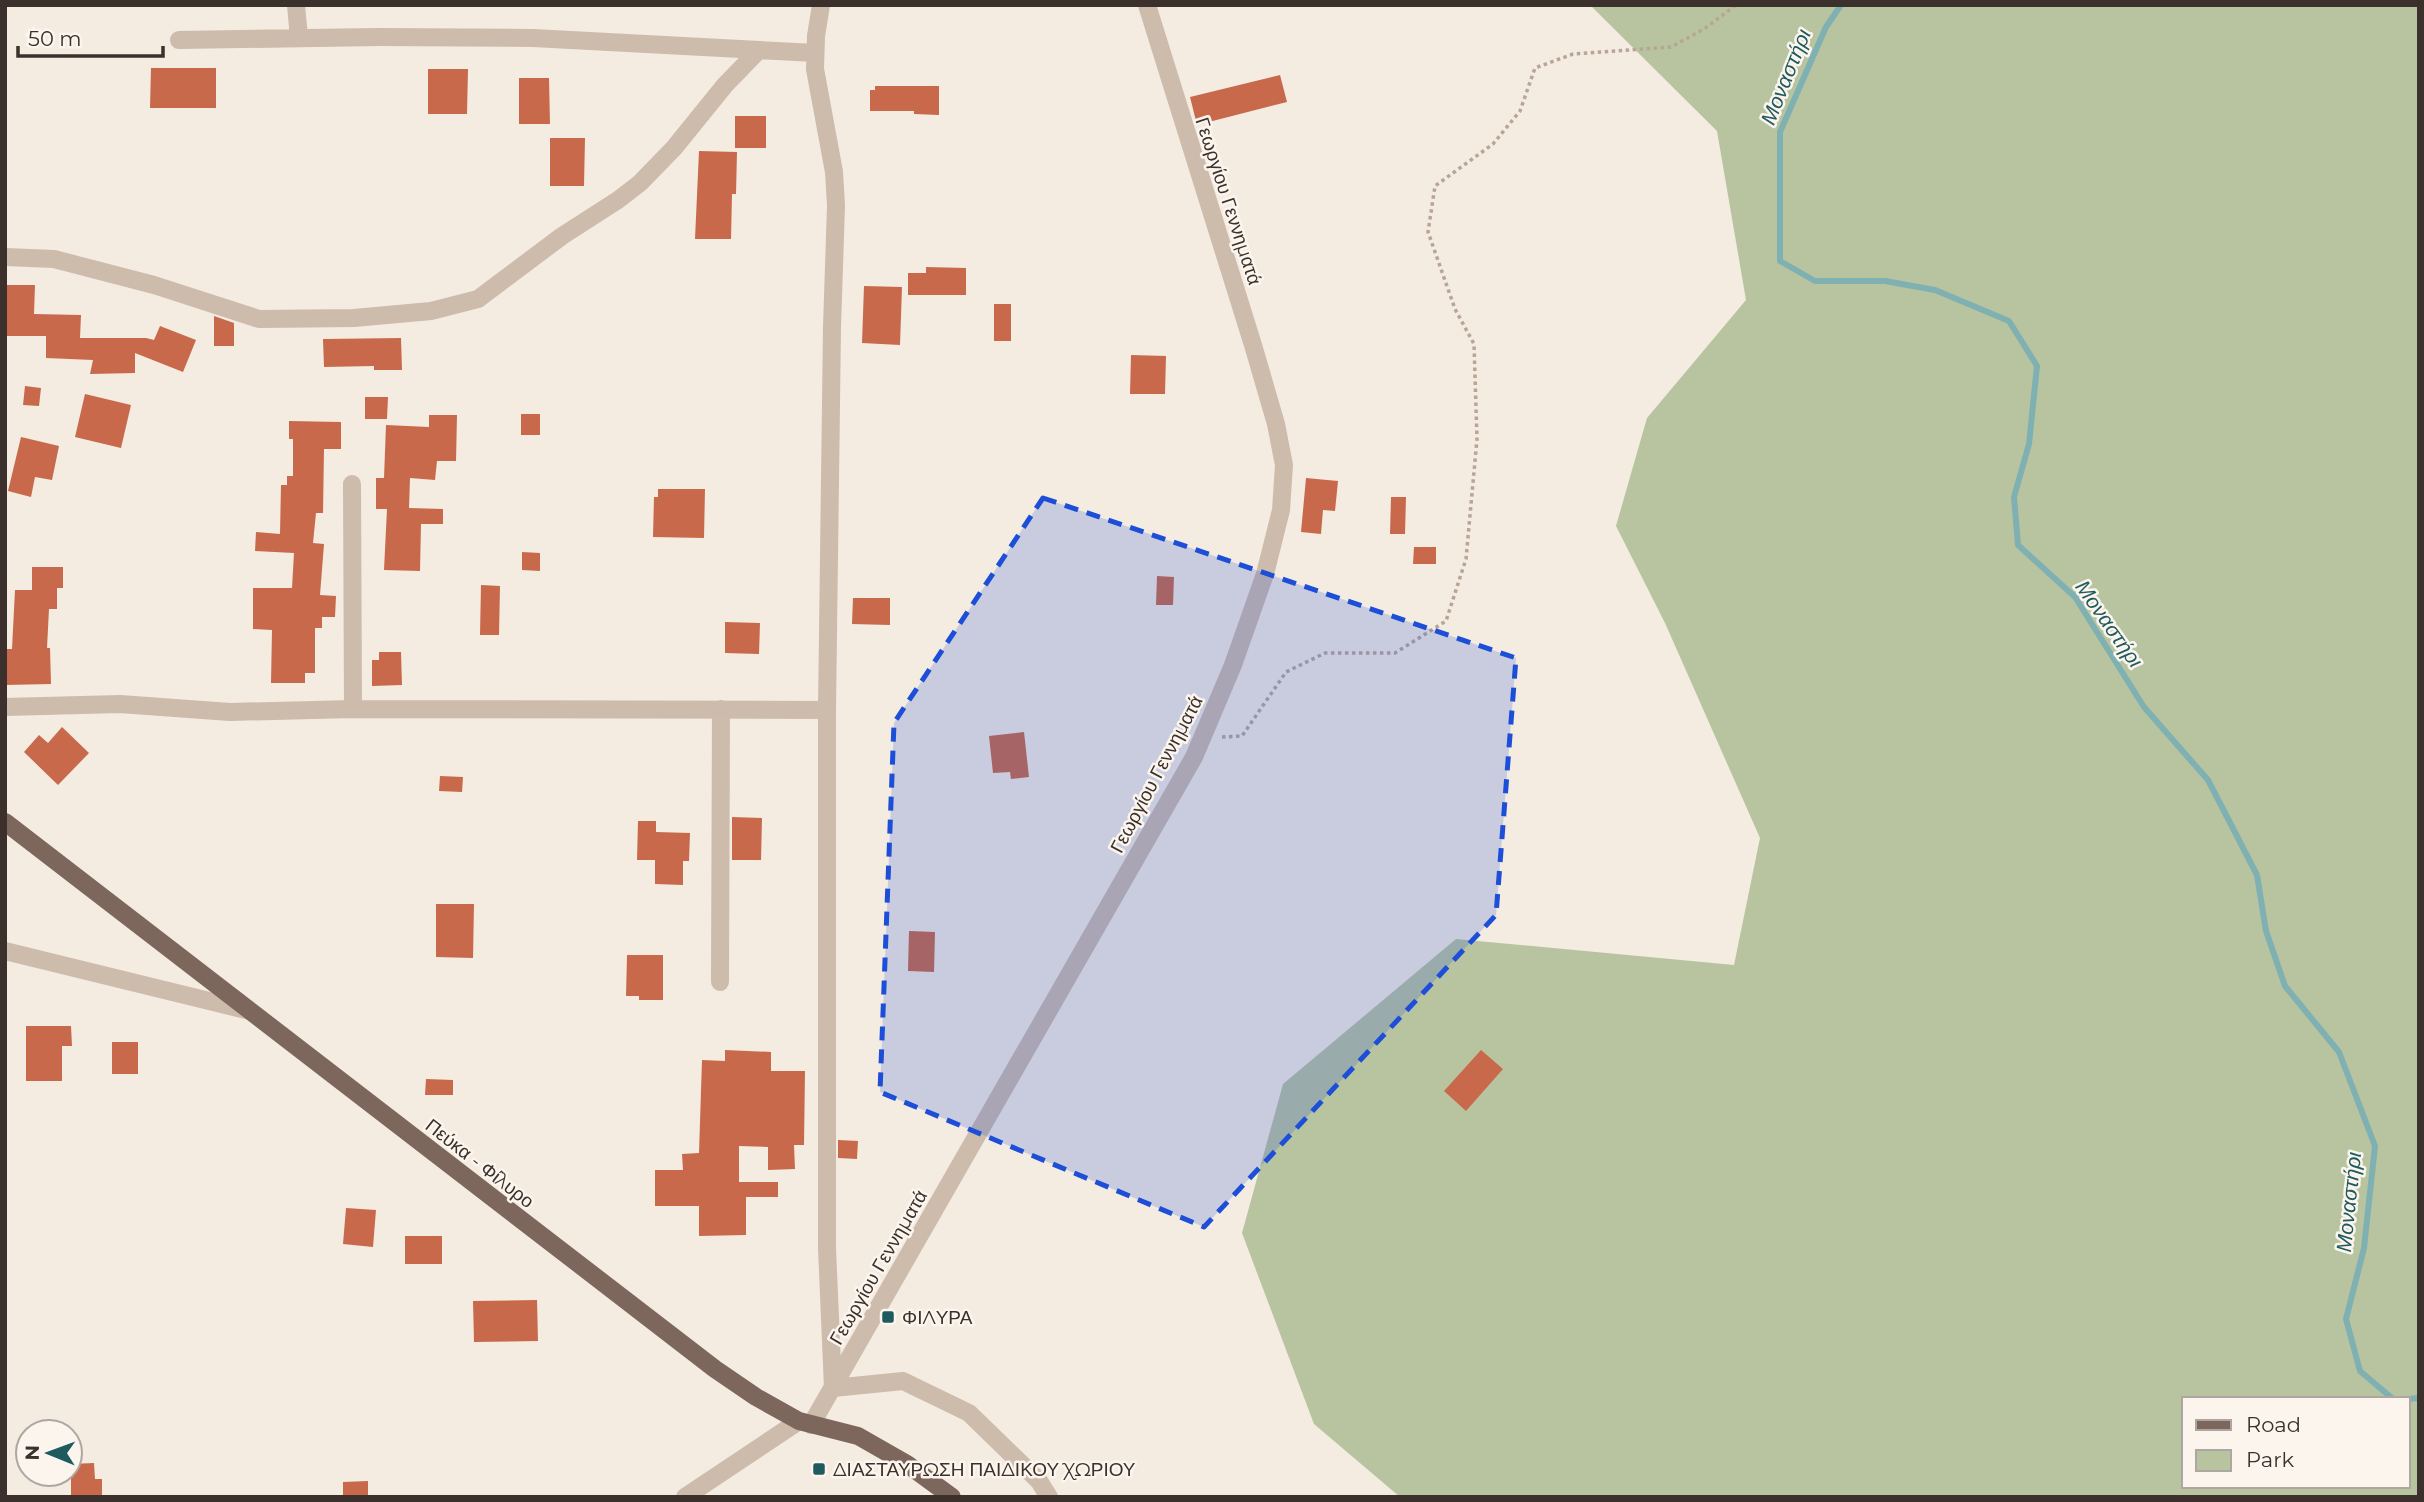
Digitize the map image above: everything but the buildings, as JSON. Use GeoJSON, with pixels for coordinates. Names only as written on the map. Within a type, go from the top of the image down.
{"type":"FeatureCollection","features":[{"type":"Feature","properties":{"kind":"main road","name":"Πεύκα - Φίλυρο"},"geometry":{"type":"LineString","coordinates":[[9,832],[254,1012],[484,1193],[756,1397],[805,1423],[858,1436],[907,1464],[952,1497]]}},
{"type":"Feature","properties":{"kind":"street"},"geometry":{"type":"LineString","coordinates":[[296,5],[299,38]]}},
{"type":"Feature","properties":{"kind":"street"},"geometry":{"type":"LineString","coordinates":[[821,5],[815,53],[817,84],[834,172],[836,206],[827,710],[827,1248],[833,1388],[903,1381],[969,1412],[1039,1481],[1049,1497]]}},
{"type":"Feature","properties":{"kind":"street","name":"Γεωργίου Γεννηματά"},"geometry":{"type":"LineString","coordinates":[[805,1423],[833,1388],[1202,739],[1233,666],[1265,574],[1281,510],[1284,465],[1276,424],[1147,5]]}},
{"type":"Feature","properties":{"kind":"street"},"geometry":{"type":"LineString","coordinates":[[179,40],[533,38],[815,53]]}},
{"type":"Feature","properties":{"kind":"street"},"geometry":{"type":"LineString","coordinates":[[5,257],[54,259],[154,285],[259,319],[354,318],[431,311],[462,305],[478,299],[562,236],[640,183],[759,50]]}},
{"type":"Feature","properties":{"kind":"street"},"geometry":{"type":"LineString","coordinates":[[352,484],[353,709]]}},
{"type":"Feature","properties":{"kind":"street"},"geometry":{"type":"LineString","coordinates":[[5,707],[120,704],[230,712],[353,709],[827,710]]}},
{"type":"Feature","properties":{"kind":"street"},"geometry":{"type":"LineString","coordinates":[[719,982],[721,709]]}},
{"type":"Feature","properties":{"kind":"street"},"geometry":{"type":"LineString","coordinates":[[5,951],[254,1012]]}},
{"type":"Feature","properties":{"kind":"street"},"geometry":{"type":"LineString","coordinates":[[685,1497],[805,1423]]}},
{"type":"Feature","properties":{"kind":"path"},"geometry":{"type":"LineString","coordinates":[[1202,739],[1242,736],[1286,672],[1325,653],[1395,653],[1446,621],[1466,559],[1477,439],[1474,344],[1455,309],[1428,232],[1435,186],[1493,144],[1520,111],[1535,68],[1573,54],[1671,47],[1704,29],[1736,5]]}},
{"type":"Feature","properties":{"kind":"highlighted area"},"geometry":{"type":"Polygon","coordinates":[[[1043,498],[1516,658],[1496,915],[1204,1227],[880,1092],[894,723],[1043,498]]]}},
{"type":"Feature","properties":{"kind":"green space"},"geometry":{"type":"Polygon","coordinates":[[[1590,5],[2419,5],[2419,1497],[1400,1497],[1314,1424],[1242,1233],[1283,1084],[1456,939],[1734,965],[1760,838],[1665,623],[1616,526],[1647,418],[1746,300],[1717,131],[1590,5]]]}},
{"type":"Feature","properties":{"kind":"waterway","name":"Μοναστήρι"},"geometry":{"type":"LineString","coordinates":[[1841,5],[1826,27],[1780,132],[1780,261],[1815,281],[1885,281],[1935,290],[2009,321],[2037,366],[2029,444],[2014,497],[2018,545],[2075,597],[2144,707],[2208,780],[2257,875],[2266,931],[2285,986],[2339,1052],[2375,1146],[2364,1248],[2346,1319],[2360,1371],[2391,1397]]}},
{"type":"Feature","properties":{"kind":"waterway","name":"Μοναστήρι"},"geometry":{"type":"LineString","coordinates":[[2410,1399],[2419,1398]]}},
{"type":"Feature","properties":{"kind":"place","name":"ΦΙΛΥΡΑ"},"geometry":{"type":"Point","coordinates":[888,1317]}},
{"type":"Feature","properties":{"kind":"place","name":"ΔΙΑΣΤΑΥΡΩΣΗ ΠΑΙΔΙΚΟΥ ΧΩΡΙΟΥ"},"geometry":{"type":"Point","coordinates":[819,1469]}}]}
